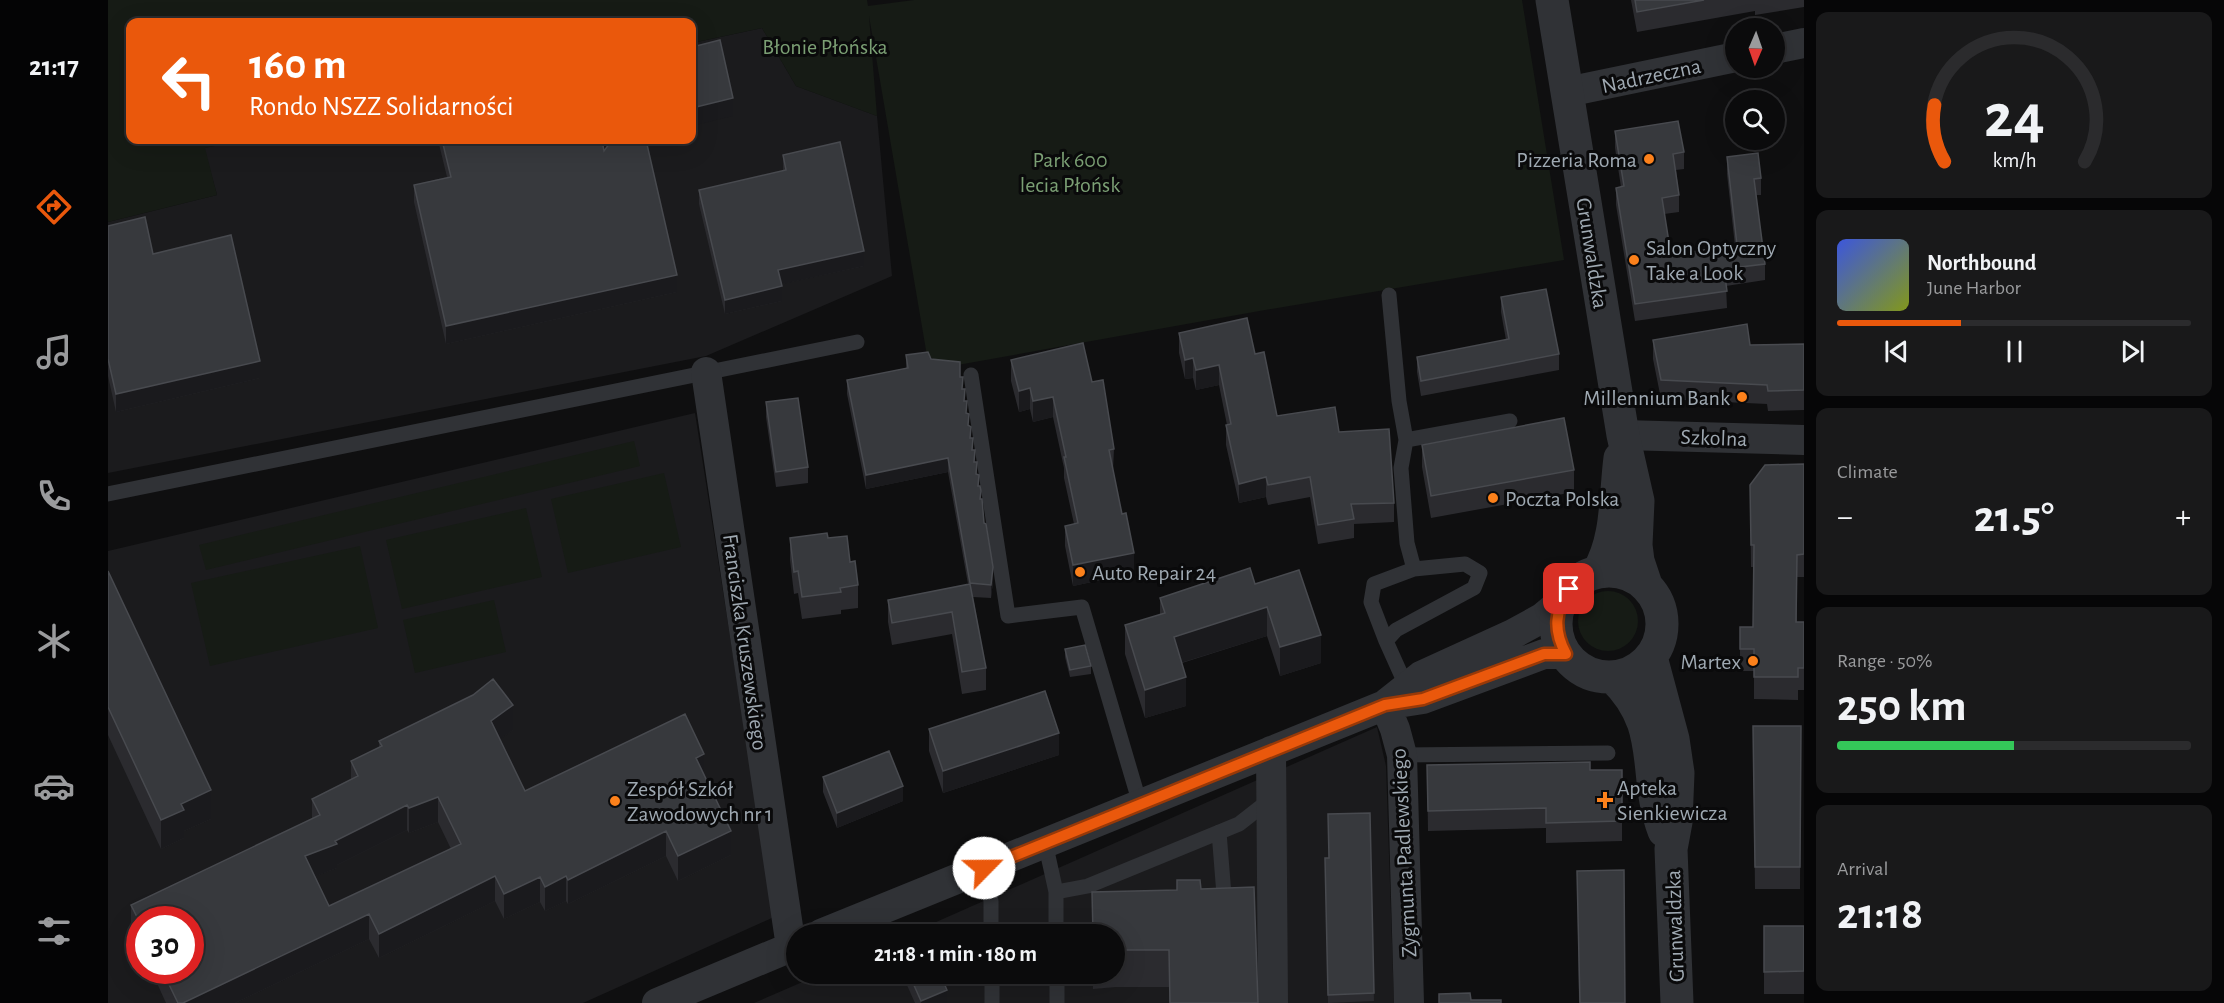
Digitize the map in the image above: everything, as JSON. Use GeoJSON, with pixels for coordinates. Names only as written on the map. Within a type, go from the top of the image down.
{"type":"FeatureCollection","features":[{"type":"Feature","properties":{"kind":"street","name":"Grunwaldzka"},"geometry":{"type":"LineString","coordinates":[[1552,0],[1623,435],[1638,501],[1636,544],[1638,561],[1646,585]]}},
{"type":"Feature","properties":{"kind":"street"},"geometry":{"type":"LineString","coordinates":[[1785,47],[1804,43]]}},
{"type":"Feature","properties":{"kind":"street","name":"Nadrzeczna"},"geometry":{"type":"LineString","coordinates":[[1567,92],[1725,59]]}},
{"type":"Feature","properties":{"kind":"street","name":"Franciszka Kruszewskiego"},"geometry":{"type":"LineString","coordinates":[[706,372],[791,924]]}},
{"type":"Feature","properties":{"kind":"street","name":"Grunwaldzka"},"geometry":{"type":"LineString","coordinates":[[1598,572],[1607,557],[1611,542],[1623,435]]}},
{"type":"Feature","properties":{"kind":"street","name":"Szkolna"},"geometry":{"type":"LineString","coordinates":[[1623,435],[1804,440]]}},
{"type":"Feature","properties":{"kind":"street"},"geometry":{"type":"LineString","coordinates":[[1611,570],[1624,572],[1646,585],[1656,597],[1662,612],[1663,628],[1659,643],[1651,657],[1634,671],[1613,677],[1595,675],[1578,667],[1559,642],[1556,629],[1556,616],[1560,603],[1569,589],[1582,578],[1611,570]]}},
{"type":"Feature","properties":{"kind":"street"},"geometry":{"type":"LineString","coordinates":[[1402,698],[1421,676],[1513,634],[1542,618],[1560,603]]}},
{"type":"Feature","properties":{"kind":"street"},"geometry":{"type":"LineString","coordinates":[[846,924],[1402,698],[1423,699],[1534,657],[1544,654],[1566,654]]}},
{"type":"Feature","properties":{"kind":"street","name":"Grunwaldzka"},"geometry":{"type":"LineString","coordinates":[[1651,657],[1673,739],[1678,773],[1676,822],[1671,849],[1677,1003]]}},
{"type":"Feature","properties":{"kind":"street","name":"Grunwaldzka"},"geometry":{"type":"LineString","coordinates":[[1613,677],[1626,690],[1642,716],[1648,736],[1658,816],[1671,849]]}},
{"type":"Feature","properties":{"kind":"street","name":"Zygmunta Padlewskiego"},"geometry":{"type":"LineString","coordinates":[[1402,698],[1395,729],[1401,755],[1409,1003]]}},
{"type":"Feature","properties":{"kind":"street"},"geometry":{"type":"LineString","coordinates":[[1271,751],[1274,1003]]}},
{"type":"Feature","properties":{"kind":"street"},"geometry":{"type":"LineString","coordinates":[[657,1003],[786,949]]}},
{"type":"Feature","properties":{"kind":"lane"},"geometry":{"type":"LineString","coordinates":[[1389,295],[1399,401],[1406,440],[1401,468],[1407,543],[1414,569]]}},
{"type":"Feature","properties":{"kind":"lane"},"geometry":{"type":"LineString","coordinates":[[108,494],[857,342]]}},
{"type":"Feature","properties":{"kind":"lane"},"geometry":{"type":"LineString","coordinates":[[971,375],[1008,616],[1082,607],[1140,804]]}},
{"type":"Feature","properties":{"kind":"lane"},"geometry":{"type":"LineString","coordinates":[[1406,440],[1510,421]]}},
{"type":"Feature","properties":{"kind":"lane"},"geometry":{"type":"LineString","coordinates":[[1386,641],[1396,630],[1474,588],[1480,573],[1465,564],[1414,569],[1374,584],[1371,602],[1386,641],[1402,698]]}},
{"type":"Feature","properties":{"kind":"lane"},"geometry":{"type":"LineString","coordinates":[[1401,755],[1608,753]]}},
{"type":"Feature","properties":{"kind":"lane"},"geometry":{"type":"LineString","coordinates":[[1056,892],[1088,886],[1239,824],[1271,799]]}},
{"type":"Feature","properties":{"kind":"lane"},"geometry":{"type":"LineString","coordinates":[[1200,899],[1224,895],[1219,832]]}},
{"type":"Feature","properties":{"kind":"lane"},"geometry":{"type":"LineString","coordinates":[[1046,842],[1056,892],[1056,924]]}},
{"type":"Feature","properties":{"kind":"lane"},"geometry":{"type":"LineString","coordinates":[[984,868],[991,901],[991,924]]}},
{"type":"Feature","properties":{"kind":"lane"},"geometry":{"type":"LineString","coordinates":[[992,984],[992,1003]]}},
{"type":"Feature","properties":{"kind":"lane"},"geometry":{"type":"LineString","coordinates":[[1057,984],[1057,1003]]}},
{"type":"Feature","properties":{"kind":"shaded area"},"geometry":{"type":"Polygon","coordinates":[[[762,28],[796,86],[877,116],[892,276],[706,356],[108,473],[108,222],[217,195],[204,148],[224,144],[696,144],[696,42],[762,28]]]}},
{"type":"Feature","properties":{"kind":"shaded area"},"geometry":{"type":"Polygon","coordinates":[[[695,413],[774,917],[583,1003],[108,1003],[108,551],[695,413]]]}},
{"type":"Feature","properties":{"kind":"shaded area"},"geometry":{"type":"Polygon","coordinates":[[[1377,727],[1386,766],[1394,1003],[754,1003],[798,984],[1125,984],[1125,924],[932,924],[1377,727]]]}},
{"type":"Feature","properties":{"kind":"green space","name":"Park 600 lecia Płońsk"},"geometry":{"type":"Polygon","coordinates":[[[108,0],[867,0],[868,6],[914,0],[1522,0],[1564,260],[952,366],[927,356],[869,16],[877,116],[796,86],[762,28],[696,42],[696,18],[126,18],[126,144],[224,144],[205,148],[217,195],[108,222],[108,0]]]}},
{"type":"Feature","properties":{"kind":"green space"},"geometry":{"type":"Polygon","coordinates":[[[634,441],[640,466],[206,570],[199,545],[634,441]]]}},
{"type":"Feature","properties":{"kind":"green space"},"geometry":{"type":"Polygon","coordinates":[[[664,473],[681,547],[568,573],[551,499],[664,473]]]}},
{"type":"Feature","properties":{"kind":"green space"},"geometry":{"type":"Polygon","coordinates":[[[526,508],[542,577],[402,609],[386,540],[526,508]]]}},
{"type":"Feature","properties":{"kind":"green space"},"geometry":{"type":"Polygon","coordinates":[[[360,546],[378,628],[210,666],[191,583],[360,546]]]}},
{"type":"Feature","properties":{"kind":"green space"},"geometry":{"type":"Polygon","coordinates":[[[1602,591],[1614,591],[1630,599],[1636,609],[1638,621],[1636,633],[1630,643],[1614,651],[1602,651],[1586,643],[1578,627],[1578,615],[1586,599],[1602,591]]]}},
{"type":"Feature","properties":{"kind":"green space"},"geometry":{"type":"Polygon","coordinates":[[[494,600],[506,652],[415,673],[403,620],[494,600]]]}},
{"type":"Feature","properties":{"kind":"building"},"geometry":{"type":"Polygon","coordinates":[[[1635,0],[1704,0],[1637,12],[1635,0]]]}},
{"type":"Feature","properties":{"kind":"building"},"geometry":{"type":"Polygon","coordinates":[[[720,40],[733,98],[696,107],[696,46],[720,40]]]}},
{"type":"Feature","properties":{"kind":"building"},"geometry":{"type":"Polygon","coordinates":[[[1678,121],[1684,152],[1673,154],[1679,195],[1662,198],[1671,255],[1737,245],[1727,157],[1758,153],[1761,178],[1754,179],[1765,264],[1724,269],[1727,291],[1635,304],[1616,188],[1624,186],[1615,131],[1678,121]]]}},
{"type":"Feature","properties":{"kind":"building"},"geometry":{"type":"Polygon","coordinates":[[[840,142],[864,251],[778,270],[782,286],[725,300],[699,190],[786,170],[783,155],[840,142]]]}},
{"type":"Feature","properties":{"kind":"building"},"geometry":{"type":"Polygon","coordinates":[[[443,144],[603,144],[604,151],[609,144],[647,144],[677,275],[446,326],[414,185],[451,177],[443,144]]]}},
{"type":"Feature","properties":{"kind":"building"},"geometry":{"type":"Polygon","coordinates":[[[145,217],[153,254],[231,235],[260,361],[116,394],[108,359],[108,226],[145,217]]]}},
{"type":"Feature","properties":{"kind":"building"},"geometry":{"type":"Polygon","coordinates":[[[1546,289],[1559,354],[1421,381],[1417,357],[1509,339],[1501,297],[1546,289]]]}},
{"type":"Feature","properties":{"kind":"building"},"geometry":{"type":"Polygon","coordinates":[[[1247,318],[1255,354],[1264,352],[1277,416],[1335,407],[1339,432],[1389,429],[1394,503],[1351,504],[1354,519],[1318,525],[1310,477],[1268,485],[1266,477],[1239,484],[1226,425],[1231,424],[1219,365],[1196,370],[1193,358],[1185,360],[1179,333],[1247,318]]]}},
{"type":"Feature","properties":{"kind":"building"},"geometry":{"type":"Polygon","coordinates":[[[1747,324],[1750,345],[1804,344],[1804,390],[1768,391],[1767,385],[1661,380],[1653,340],[1747,324]]]}},
{"type":"Feature","properties":{"kind":"building"},"geometry":{"type":"Polygon","coordinates":[[[1083,343],[1092,382],[1103,380],[1114,449],[1109,450],[1122,514],[1126,513],[1134,553],[1073,565],[1065,526],[1078,523],[1053,397],[1033,401],[1030,388],[1019,391],[1011,360],[1083,343]]]}},
{"type":"Feature","properties":{"kind":"building"},"geometry":{"type":"Polygon","coordinates":[[[928,352],[931,359],[960,362],[960,377],[963,377],[962,389],[965,389],[964,401],[967,401],[966,413],[969,414],[970,438],[973,438],[972,450],[975,450],[974,462],[977,462],[976,474],[979,475],[978,486],[981,491],[980,499],[982,499],[984,523],[993,567],[991,585],[970,583],[948,458],[866,475],[847,380],[908,368],[906,355],[928,352]]]}},
{"type":"Feature","properties":{"kind":"building"},"geometry":{"type":"Polygon","coordinates":[[[798,398],[808,467],[776,472],[766,402],[798,398]]]}},
{"type":"Feature","properties":{"kind":"building"},"geometry":{"type":"Polygon","coordinates":[[[1564,418],[1574,470],[1431,496],[1422,445],[1564,418]]]}},
{"type":"Feature","properties":{"kind":"building"},"geometry":{"type":"Polygon","coordinates":[[[1804,464],[1804,554],[1797,555],[1796,622],[1804,622],[1804,668],[1798,668],[1798,677],[1754,677],[1754,649],[1740,649],[1740,627],[1753,627],[1754,545],[1751,545],[1750,485],[1765,465],[1804,464]]]}},
{"type":"Feature","properties":{"kind":"building"},"geometry":{"type":"Polygon","coordinates":[[[827,533],[828,538],[847,536],[850,562],[855,561],[858,585],[840,588],[841,592],[802,597],[798,571],[794,572],[790,538],[827,533]]]}},
{"type":"Feature","properties":{"kind":"building"},"geometry":{"type":"Polygon","coordinates":[[[1250,568],[1255,584],[1299,570],[1321,635],[1280,647],[1267,607],[1174,637],[1186,677],[1145,690],[1125,625],[1165,613],[1160,598],[1250,568]]]}},
{"type":"Feature","properties":{"kind":"building"},"geometry":{"type":"Polygon","coordinates":[[[108,571],[211,790],[181,804],[184,810],[161,820],[108,707],[108,571]]]}},
{"type":"Feature","properties":{"kind":"building"},"geometry":{"type":"Polygon","coordinates":[[[970,584],[986,668],[962,672],[952,612],[892,623],[888,600],[970,584]]]}},
{"type":"Feature","properties":{"kind":"building"},"geometry":{"type":"Polygon","coordinates":[[[1085,645],[1091,666],[1070,670],[1065,649],[1085,645]]]}},
{"type":"Feature","properties":{"kind":"building"},"geometry":{"type":"Polygon","coordinates":[[[493,679],[513,705],[491,721],[525,791],[685,714],[704,754],[696,758],[731,831],[678,856],[666,831],[568,880],[566,876],[545,887],[540,877],[504,894],[495,876],[379,934],[369,914],[183,1003],[178,1003],[169,984],[204,984],[204,906],[131,905],[320,815],[312,799],[358,776],[351,761],[382,746],[379,741],[473,695],[493,679]],[[438,797],[409,808],[407,805],[335,841],[337,844],[305,856],[329,906],[461,844],[438,797]]]}},
{"type":"Feature","properties":{"kind":"building"},"geometry":{"type":"Polygon","coordinates":[[[1045,691],[1059,733],[943,771],[929,729],[1045,691]]]}},
{"type":"Feature","properties":{"kind":"building"},"geometry":{"type":"Polygon","coordinates":[[[1753,726],[1801,726],[1800,867],[1755,867],[1753,726]]]}},
{"type":"Feature","properties":{"kind":"building"},"geometry":{"type":"Polygon","coordinates":[[[889,751],[903,786],[837,813],[823,777],[889,751]]]}},
{"type":"Feature","properties":{"kind":"building"},"geometry":{"type":"Polygon","coordinates":[[[1590,762],[1590,770],[1622,770],[1622,821],[1546,823],[1546,808],[1428,811],[1427,765],[1590,762]]]}},
{"type":"Feature","properties":{"kind":"building"},"geometry":{"type":"Polygon","coordinates":[[[1370,813],[1374,993],[1328,995],[1325,858],[1329,858],[1328,814],[1370,813]]]}},
{"type":"Feature","properties":{"kind":"building"},"geometry":{"type":"Polygon","coordinates":[[[1624,870],[1625,1003],[1580,1003],[1577,871],[1624,870]]]}},
{"type":"Feature","properties":{"kind":"building"},"geometry":{"type":"Polygon","coordinates":[[[1177,880],[1200,880],[1201,889],[1254,887],[1258,1003],[1170,1003],[1169,950],[1125,950],[1125,924],[1093,924],[1092,892],[1177,890],[1177,880]]]}},
{"type":"Feature","properties":{"kind":"building"},"geometry":{"type":"Polygon","coordinates":[[[1764,926],[1804,926],[1804,971],[1764,972],[1764,926]]]}},
{"type":"Feature","properties":{"kind":"building"},"geometry":{"type":"Polygon","coordinates":[[[913,984],[944,984],[947,990],[921,1001],[913,984]]]}},
{"type":"Feature","properties":{"kind":"building"},"geometry":{"type":"Polygon","coordinates":[[[1470,993],[1471,1000],[1501,1000],[1501,1003],[1439,1003],[1439,994],[1470,993]]]}},
{"type":"Feature","properties":{"kind":"place","name":"Pizzeria Roma"},"geometry":{"type":"Point","coordinates":[1649,159]}},
{"type":"Feature","properties":{"kind":"place","name":"Salon Optyczny Take a Look"},"geometry":{"type":"Point","coordinates":[1634,260]}},
{"type":"Feature","properties":{"kind":"place","name":"Millennium Bank"},"geometry":{"type":"Point","coordinates":[1742,397]}},
{"type":"Feature","properties":{"kind":"place","name":"Poczta Polska"},"geometry":{"type":"Point","coordinates":[1493,498]}},
{"type":"Feature","properties":{"kind":"place","name":"Auto Repair 24"},"geometry":{"type":"Point","coordinates":[1080,572]}},
{"type":"Feature","properties":{"kind":"place","name":"Martex"},"geometry":{"type":"Point","coordinates":[1753,661]}},
{"type":"Feature","properties":{"kind":"place","name":"Apteka Sienkiewicza"},"geometry":{"type":"Point","coordinates":[1605,800]}},
{"type":"Feature","properties":{"kind":"place","name":"Zespół Szkół Zawodowych nr 1"},"geometry":{"type":"Point","coordinates":[615,801]}},
{"type":"Feature","properties":{"kind":"route"},"geometry":{"type":"LineString","coordinates":[[984,868],[1385,705],[1423,699],[1544,654],[1566,654],[1559,642],[1556,616],[1560,603],[1569,589]]}},
{"type":"Feature","properties":{"kind":"park label","name":"Błonie Płońska"},"geometry":{"type":"Point","coordinates":[825,46]}}]}
